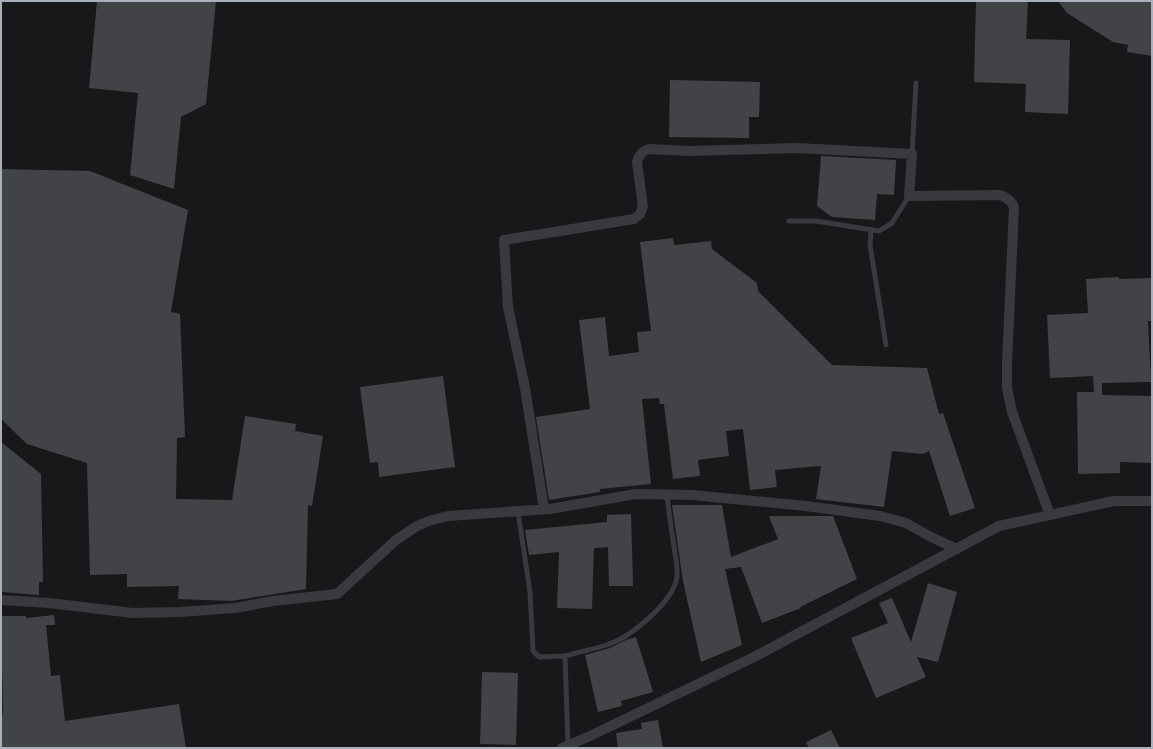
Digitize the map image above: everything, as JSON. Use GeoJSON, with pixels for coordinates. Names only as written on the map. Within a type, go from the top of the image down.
{"type":"FeatureCollection","features":[{"type":"Feature","properties":{"kind":"street"},"geometry":{"type":"LineString","coordinates":[[544,509],[525,388],[508,307],[504,240],[634,219],[640,214],[643,207],[637,162],[642,153],[649,150],[689,151],[797,148],[912,154],[909,196],[1000,195],[1008,198],[1014,207],[1007,388],[1015,423],[1050,515]]}},
{"type":"Feature","properties":{"kind":"street"},"geometry":{"type":"LineString","coordinates":[[1,600],[133,612],[180,612],[235,608],[272,601],[337,594],[396,540],[417,526],[429,521],[448,516],[544,509],[636,494],[692,495],[806,506],[880,516],[906,523],[957,549]]}},
{"type":"Feature","properties":{"kind":"street"},"geometry":{"type":"LineString","coordinates":[[565,747],[754,657],[999,526],[1114,501],[1152,501]]}},
{"type":"Feature","properties":{"kind":"lane"},"geometry":{"type":"LineString","coordinates":[[912,154],[916,82]]}},
{"type":"Feature","properties":{"kind":"lane"},"geometry":{"type":"LineString","coordinates":[[790,221],[816,221],[879,231],[888,227],[892,223],[909,196]]}},
{"type":"Feature","properties":{"kind":"lane"},"geometry":{"type":"LineString","coordinates":[[871,230],[870,245],[886,345]]}},
{"type":"Feature","properties":{"kind":"lane"},"geometry":{"type":"LineString","coordinates":[[518,512],[530,592],[533,651],[539,657],[565,656],[610,644],[627,635],[645,621],[672,592],[675,585],[677,571],[667,495]]}},
{"type":"Feature","properties":{"kind":"lane"},"geometry":{"type":"LineString","coordinates":[[565,656],[565,747]]}},
{"type":"Feature","properties":{"kind":"building"},"geometry":{"type":"Polygon","coordinates":[[[97,1],[216,1],[206,104],[181,117],[174,189],[130,175],[138,93],[89,88],[97,1]]]}},
{"type":"Feature","properties":{"kind":"building"},"geometry":{"type":"Polygon","coordinates":[[[976,1],[1028,1],[1026,39],[1070,40],[1068,114],[1025,112],[1026,84],[974,82],[976,1]]]}},
{"type":"Feature","properties":{"kind":"building"},"geometry":{"type":"Polygon","coordinates":[[[1058,1],[1152,1],[1152,56],[1127,52],[1128,45],[1113,42],[1067,13],[1058,1]]]}},
{"type":"Feature","properties":{"kind":"building"},"geometry":{"type":"Polygon","coordinates":[[[670,80],[760,82],[759,117],[749,117],[749,138],[669,137],[670,80]]]}},
{"type":"Feature","properties":{"kind":"building"},"geometry":{"type":"Polygon","coordinates":[[[821,156],[896,160],[894,195],[877,194],[875,220],[832,217],[817,206],[821,156]]]}},
{"type":"Feature","properties":{"kind":"building"},"geometry":{"type":"Polygon","coordinates":[[[1,169],[90,171],[188,210],[171,312],[180,314],[185,437],[177,438],[176,499],[232,500],[245,416],[296,424],[295,431],[323,436],[312,506],[308,505],[306,589],[231,601],[178,599],[179,586],[127,587],[127,574],[90,575],[87,463],[27,444],[1,419],[1,169]]]}},
{"type":"Feature","properties":{"kind":"building"},"geometry":{"type":"Polygon","coordinates":[[[673,238],[674,245],[711,241],[712,249],[757,283],[758,291],[832,365],[927,368],[939,414],[943,413],[975,508],[950,516],[929,451],[923,454],[892,451],[884,507],[816,499],[821,466],[775,470],[777,487],[750,490],[743,429],[726,431],[729,456],[698,460],[700,476],[673,479],[664,404],[660,404],[659,398],[642,399],[651,484],[600,489],[600,492],[549,500],[536,417],[590,409],[579,320],[605,317],[609,356],[639,352],[637,332],[651,331],[640,242],[673,238]]]}},
{"type":"Feature","properties":{"kind":"building"},"geometry":{"type":"Polygon","coordinates":[[[1119,277],[1119,279],[1152,278],[1152,321],[1148,321],[1151,382],[1102,383],[1102,395],[1152,396],[1152,463],[1120,462],[1120,473],[1078,474],[1077,392],[1094,392],[1093,376],[1050,378],[1047,315],[1088,313],[1086,279],[1119,277]]]}},
{"type":"Feature","properties":{"kind":"building"},"geometry":{"type":"Polygon","coordinates":[[[443,376],[455,467],[379,477],[378,462],[370,463],[360,387],[443,376]]]}},
{"type":"Feature","properties":{"kind":"building"},"geometry":{"type":"Polygon","coordinates":[[[1,442],[41,474],[43,582],[39,582],[39,595],[1,592],[1,442]]]}},
{"type":"Feature","properties":{"kind":"building"},"geometry":{"type":"Polygon","coordinates":[[[672,505],[722,505],[731,557],[778,539],[769,516],[833,516],[857,579],[800,607],[801,608],[762,623],[741,567],[725,569],[742,645],[701,662],[683,581],[672,505]]]}},
{"type":"Feature","properties":{"kind":"building"},"geometry":{"type":"Polygon","coordinates":[[[631,514],[633,586],[609,586],[608,547],[594,548],[592,609],[557,608],[559,552],[529,555],[525,530],[607,522],[607,515],[631,514]]]}},
{"type":"Feature","properties":{"kind":"building"},"geometry":{"type":"Polygon","coordinates":[[[928,583],[957,592],[938,662],[917,657],[926,677],[876,698],[851,638],[888,623],[879,603],[892,598],[911,642],[928,583]]]}},
{"type":"Feature","properties":{"kind":"building"},"geometry":{"type":"Polygon","coordinates":[[[54,615],[55,625],[46,625],[51,676],[60,675],[65,721],[179,704],[186,748],[1,748],[1,713],[3,713],[1,616],[26,616],[26,618],[54,615]]]}},
{"type":"Feature","properties":{"kind":"building"},"geometry":{"type":"Polygon","coordinates":[[[636,637],[653,692],[621,701],[622,706],[598,712],[585,655],[610,648],[636,637]]]}},
{"type":"Feature","properties":{"kind":"building"},"geometry":{"type":"Polygon","coordinates":[[[482,672],[518,673],[516,745],[480,744],[482,672]]]}},
{"type":"Feature","properties":{"kind":"building"},"geometry":{"type":"Polygon","coordinates":[[[658,720],[663,748],[618,748],[616,733],[642,729],[641,723],[658,720]]]}},
{"type":"Feature","properties":{"kind":"building"},"geometry":{"type":"Polygon","coordinates":[[[831,730],[840,748],[809,748],[806,742],[831,730]]]}}]}
